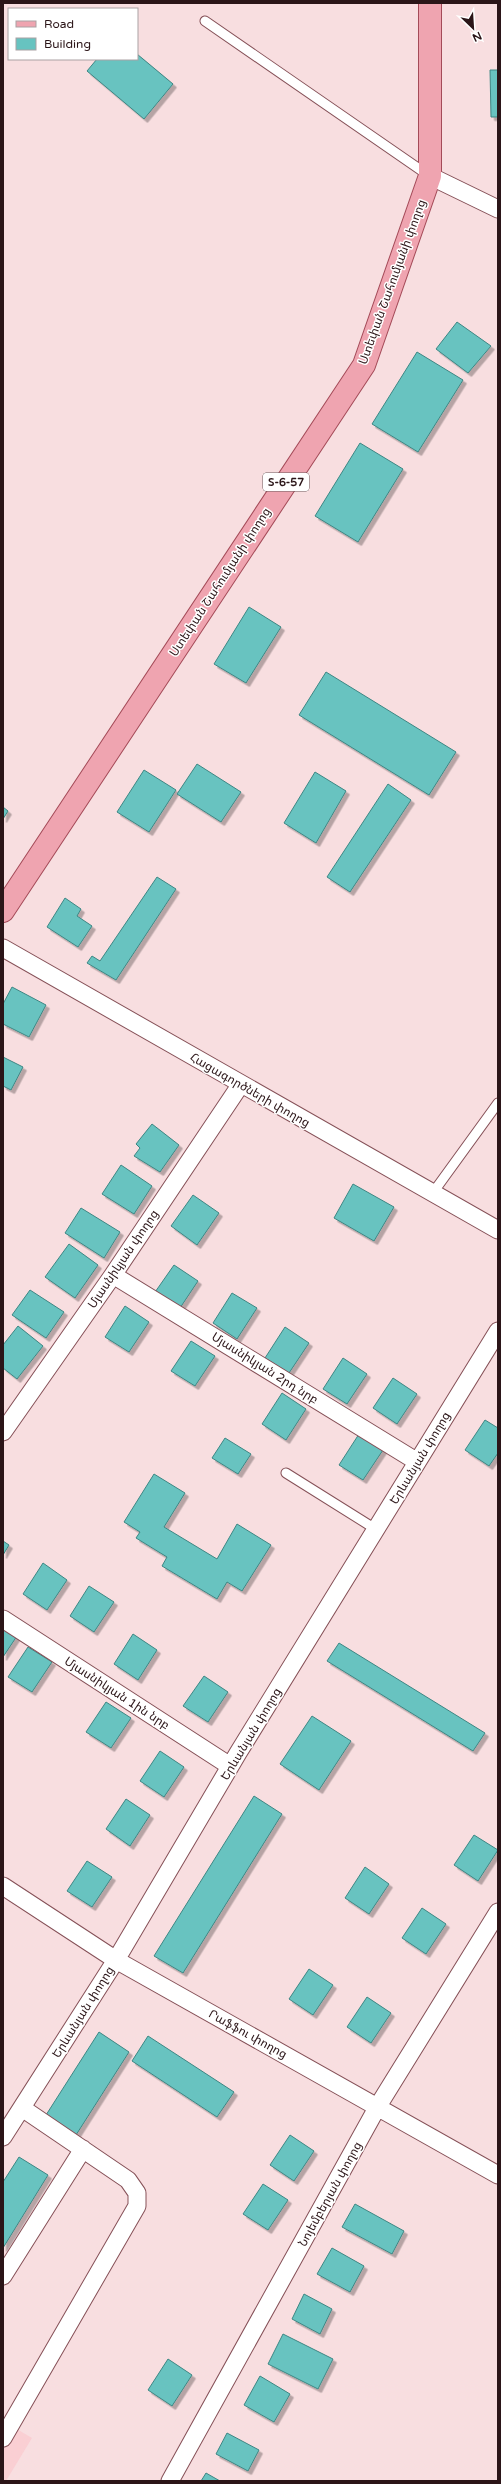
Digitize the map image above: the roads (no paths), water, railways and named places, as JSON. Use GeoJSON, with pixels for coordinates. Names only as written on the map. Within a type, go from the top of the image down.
{"type":"FeatureCollection","features":[{"type":"Feature","properties":{"kind":"main road","name":"Ստեփան Շահումյանի փողոց"},"geometry":{"type":"LineString","coordinates":[[3,911],[364,365],[430,176],[430,3]]}},
{"type":"Feature","properties":{"kind":"street"},"geometry":{"type":"LineString","coordinates":[[430,176],[498,209]]}},
{"type":"Feature","properties":{"kind":"street","name":"Հացագործների փողոց"},"geometry":{"type":"LineString","coordinates":[[3,948],[432,1194],[498,1230]]}},
{"type":"Feature","properties":{"kind":"street","name":"Մյասնիկյան փողոց"},"geometry":{"type":"LineString","coordinates":[[3,1432],[113,1275],[241,1084]]}},
{"type":"Feature","properties":{"kind":"street","name":"Մյասնիկյան 2րդ նրբ"},"geometry":{"type":"LineString","coordinates":[[113,1275],[416,1461]]}},
{"type":"Feature","properties":{"kind":"street","name":"Երևանյան փողոց"},"geometry":{"type":"LineString","coordinates":[[3,2137],[116,1960],[230,1766],[377,1530],[416,1461],[498,1331]]}},
{"type":"Feature","properties":{"kind":"street","name":"Մյասնիկյան 1ին նրբ"},"geometry":{"type":"LineString","coordinates":[[3,1619],[230,1766]]}},
{"type":"Feature","properties":{"kind":"street","name":"Րաֆֆու փողոց"},"geometry":{"type":"LineString","coordinates":[[3,1886],[116,1960],[378,2106],[498,2175]]}},
{"type":"Feature","properties":{"kind":"street","name":"Նոյեմբերյան փողոց"},"geometry":{"type":"LineString","coordinates":[[170,2481],[378,2106],[496,1921]]}},
{"type":"Feature","properties":{"kind":"street"},"geometry":{"type":"LineString","coordinates":[[3,2438],[137,2206],[137,2193],[128,2180],[22,2108]]}},
{"type":"Feature","properties":{"kind":"street"},"geometry":{"type":"LineString","coordinates":[[4,2271],[83,2149]]}},
{"type":"Feature","properties":{"kind":"lane"},"geometry":{"type":"LineString","coordinates":[[205,21],[430,176]]}},
{"type":"Feature","properties":{"kind":"lane"},"geometry":{"type":"LineString","coordinates":[[432,1194],[498,1103]]}},
{"type":"Feature","properties":{"kind":"lane"},"geometry":{"type":"LineString","coordinates":[[286,1473],[377,1530]]}}]}
